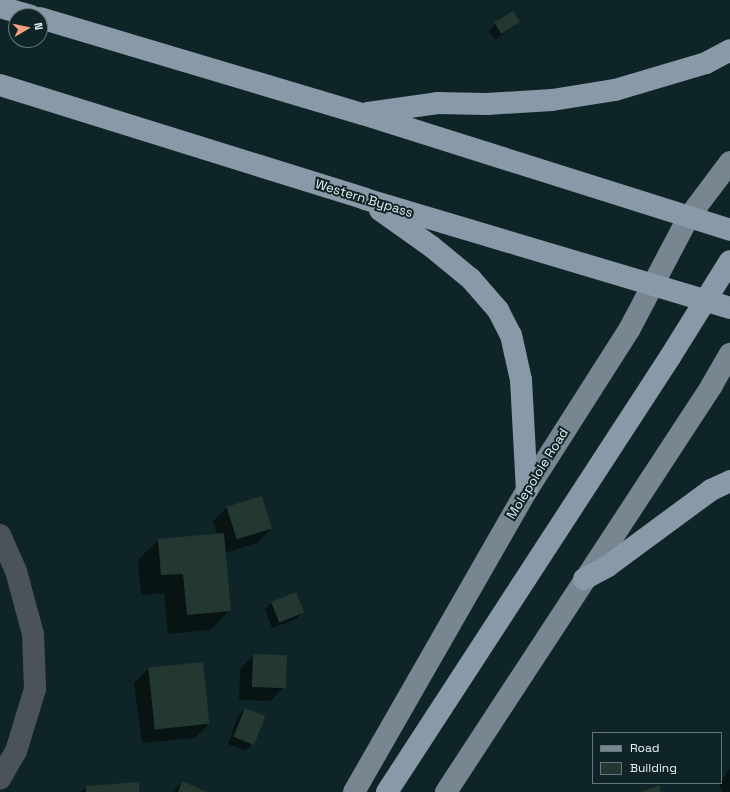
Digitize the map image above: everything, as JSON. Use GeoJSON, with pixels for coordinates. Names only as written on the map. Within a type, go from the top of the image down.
{"type":"FeatureCollection","features":[{"type":"Feature","properties":{"kind":"highway"},"geometry":{"type":"LineString","coordinates":[[48,20],[363,114],[688,218],[730,230]]}},
{"type":"Feature","properties":{"kind":"highway"},"geometry":{"type":"LineString","coordinates":[[363,114],[436,103],[486,104],[552,100],[615,90],[706,62],[730,50]]}},
{"type":"Feature","properties":{"kind":"highway","name":"Western Bypass"},"geometry":{"type":"LineString","coordinates":[[0,85],[365,199],[654,284],[730,308]]}},
{"type":"Feature","properties":{"kind":"highway"},"geometry":{"type":"LineString","coordinates":[[365,199],[432,246],[471,280],[498,310],[511,334],[520,380],[527,490]]}},
{"type":"Feature","properties":{"kind":"highway"},"geometry":{"type":"LineString","coordinates":[[387,792],[707,300],[730,261]]}},
{"type":"Feature","properties":{"kind":"highway"},"geometry":{"type":"LineString","coordinates":[[584,579],[629,551],[711,490],[730,481]]}},
{"type":"Feature","properties":{"kind":"main road","name":"Molepolole Road"},"geometry":{"type":"LineString","coordinates":[[354,792],[527,490],[629,330],[688,218],[730,162]]}},
{"type":"Feature","properties":{"kind":"main road"},"geometry":{"type":"LineString","coordinates":[[446,792],[712,385],[730,354]]}},
{"type":"Feature","properties":{"kind":"street"},"geometry":{"type":"LineString","coordinates":[[0,535],[4,556],[16,571],[33,634],[35,689],[16,751],[0,779]]}},
{"type":"Feature","properties":{"kind":"building"},"geometry":{"type":"Polygon","coordinates":[[[513,11],[520,22],[501,34],[494,23],[513,11]]]}},
{"type":"Feature","properties":{"kind":"building"},"geometry":{"type":"Polygon","coordinates":[[[262,496],[272,529],[237,539],[227,507],[262,496]]]}},
{"type":"Feature","properties":{"kind":"building"},"geometry":{"type":"Polygon","coordinates":[[[224,533],[231,611],[187,615],[183,574],[161,575],[158,539],[224,533]]]}},
{"type":"Feature","properties":{"kind":"building"},"geometry":{"type":"Polygon","coordinates":[[[296,592],[304,612],[279,623],[271,602],[296,592]]]}},
{"type":"Feature","properties":{"kind":"building"},"geometry":{"type":"Polygon","coordinates":[[[253,654],[287,655],[286,688],[252,687],[253,654]]]}},
{"type":"Feature","properties":{"kind":"building"},"geometry":{"type":"Polygon","coordinates":[[[203,662],[209,724],[155,729],[148,668],[203,662]]]}},
{"type":"Feature","properties":{"kind":"building"},"geometry":{"type":"Polygon","coordinates":[[[245,708],[265,716],[254,745],[233,737],[245,708]]]}},
{"type":"Feature","properties":{"kind":"building"},"geometry":{"type":"Polygon","coordinates":[[[182,781],[207,792],[178,792],[182,781]]]}},
{"type":"Feature","properties":{"kind":"building"},"geometry":{"type":"Polygon","coordinates":[[[139,782],[139,792],[86,792],[86,786],[139,782]]]}},
{"type":"Feature","properties":{"kind":"building"},"geometry":{"type":"Polygon","coordinates":[[[659,785],[661,792],[640,792],[659,785]]]}}]}
